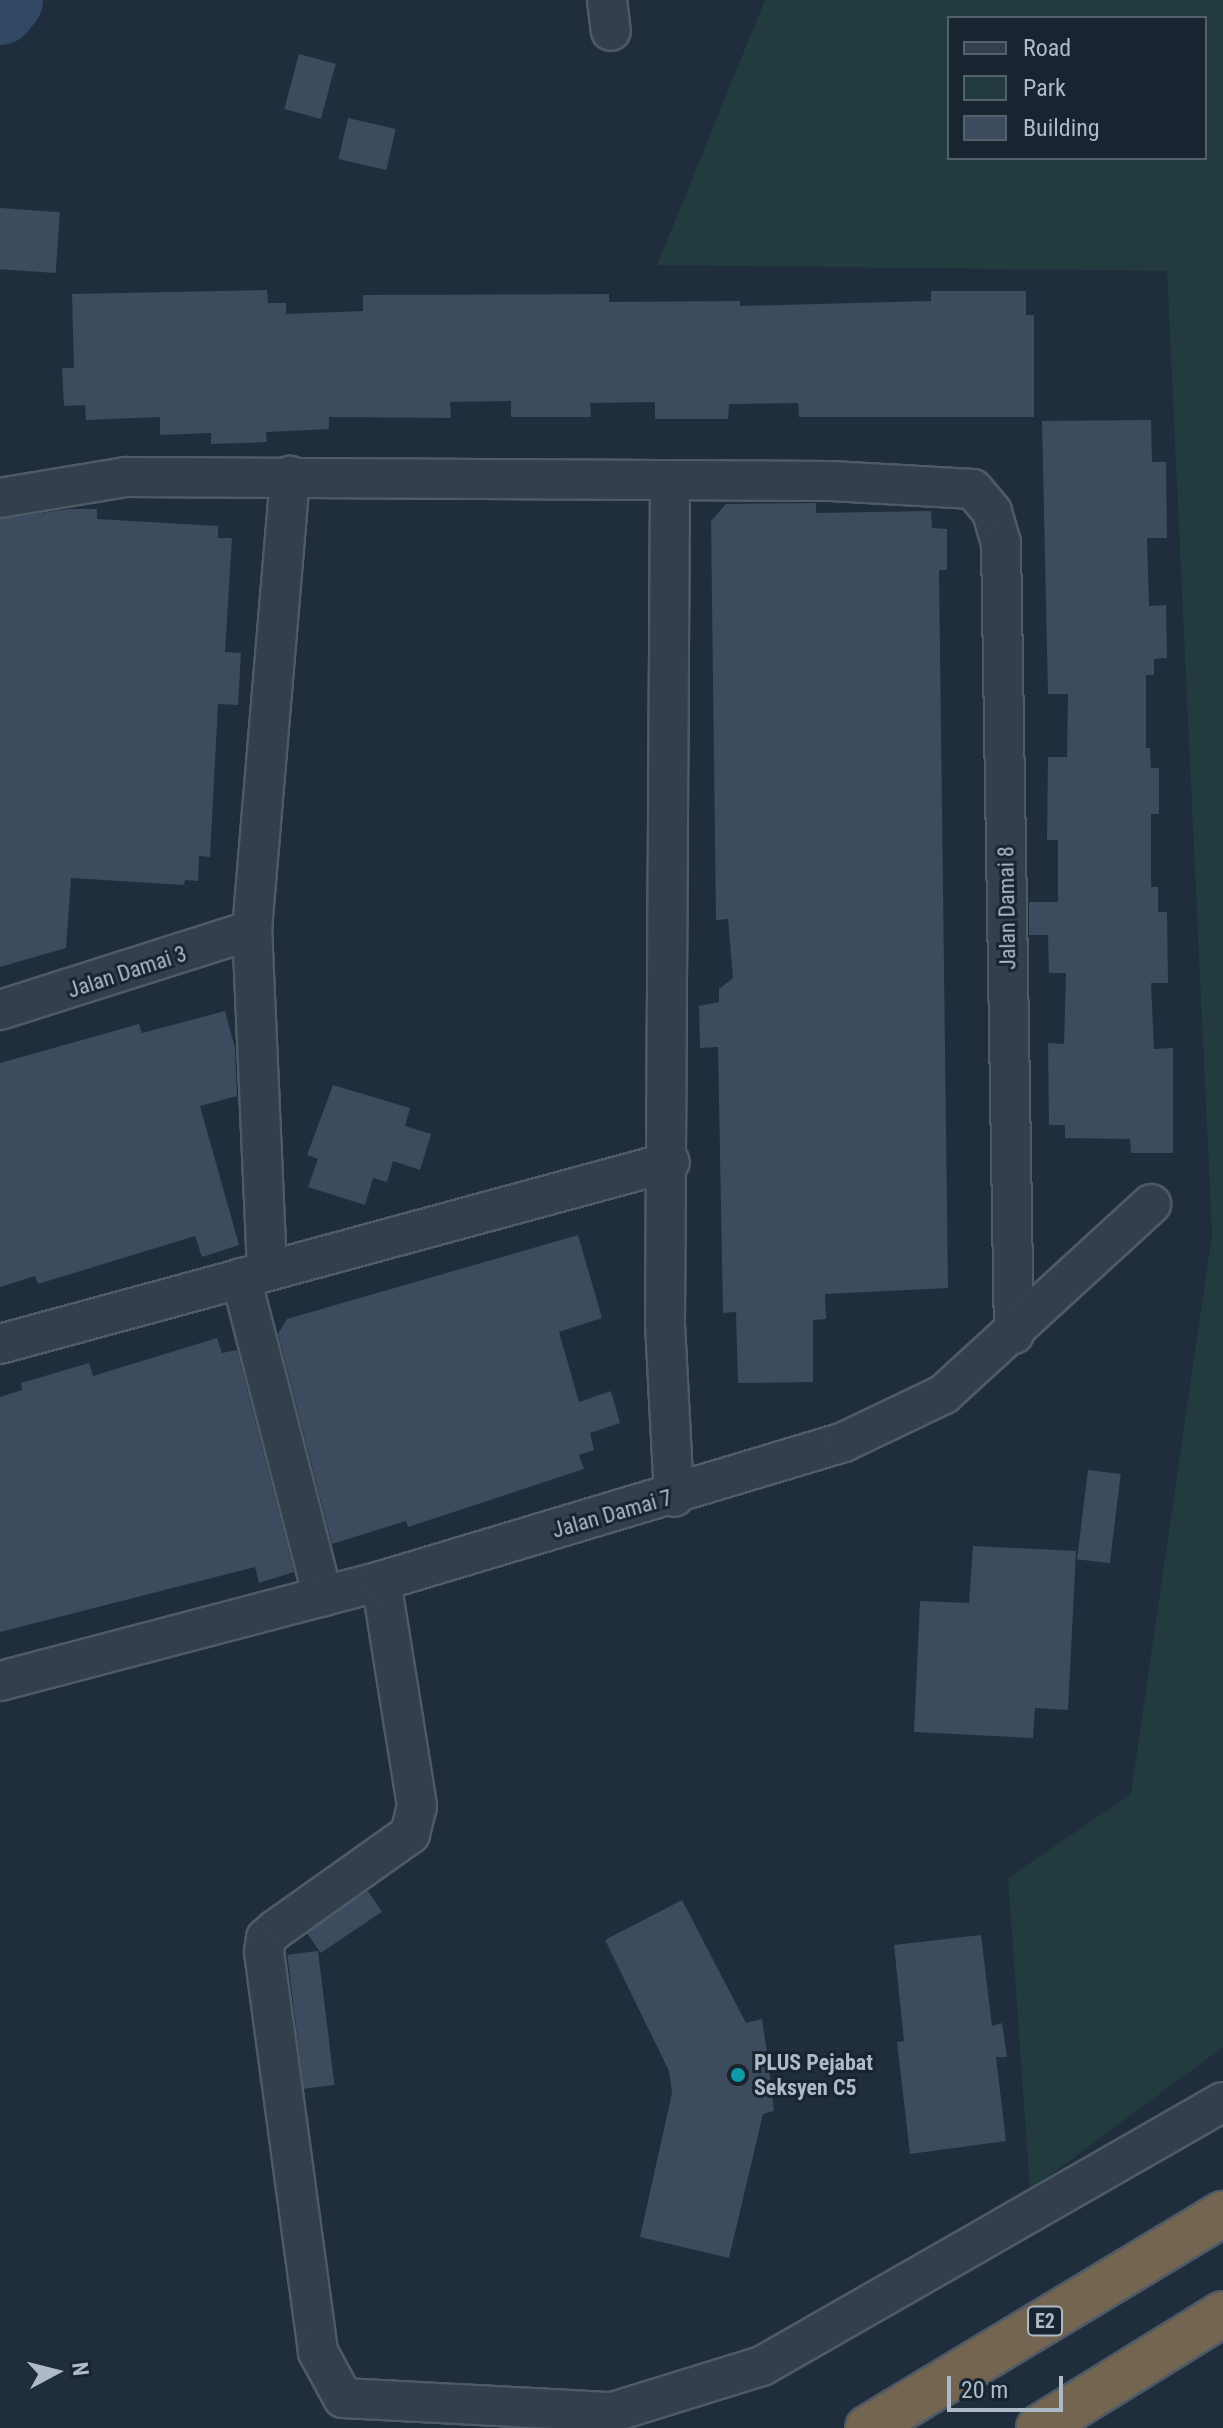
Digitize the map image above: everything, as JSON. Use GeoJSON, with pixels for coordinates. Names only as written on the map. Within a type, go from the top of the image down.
{"type":"FeatureCollection","features":[{"type":"Feature","properties":{"kind":"highway","name":"E2"},"geometry":{"type":"LineString","coordinates":[[868,2428],[1223,2214]]}},
{"type":"Feature","properties":{"kind":"highway"},"geometry":{"type":"LineString","coordinates":[[1039,2428],[1223,2317]]}},
{"type":"Feature","properties":{"kind":"highway"},"geometry":{"type":"LineString","coordinates":[[1086,2428],[1223,2317]]}},
{"type":"Feature","properties":{"kind":"street"},"geometry":{"type":"LineString","coordinates":[[290,476],[252,930],[254,1274],[323,1597]]}},
{"type":"Feature","properties":{"kind":"street"},"geometry":{"type":"LineString","coordinates":[[0,498],[125,477],[670,480],[670,1162],[665,1324],[674,1497]]}},
{"type":"Feature","properties":{"kind":"street","name":"Jalan Damai 8"},"geometry":{"type":"LineString","coordinates":[[670,480],[973,489],[992,512],[1001,543],[1014,1334]]}},
{"type":"Feature","properties":{"kind":"street","name":"Jalan Damai 3"},"geometry":{"type":"LineString","coordinates":[[0,1010],[252,930]]}},
{"type":"Feature","properties":{"kind":"street"},"geometry":{"type":"LineString","coordinates":[[0,1344],[670,1162]]}},
{"type":"Feature","properties":{"kind":"street","name":"Jalan Damai 7"},"geometry":{"type":"LineString","coordinates":[[0,1681],[381,1581],[674,1497],[844,1442],[932,1400],[1014,1334],[1151,1204]]}},
{"type":"Feature","properties":{"kind":"street"},"geometry":{"type":"LineString","coordinates":[[381,1581],[417,1806],[410,1834],[275,1930],[266,1938],[264,1952],[318,2352],[343,2398],[613,2412],[762,2366],[1223,2102]]}},
{"type":"Feature","properties":{"kind":"green space"},"geometry":{"type":"Polygon","coordinates":[[[765,0],[1223,0],[1223,2047],[1030,2190],[1008,1878],[1131,1794],[1212,1234],[1167,271],[657,265],[765,0]]]}},
{"type":"Feature","properties":{"kind":"building"},"geometry":{"type":"Polygon","coordinates":[[[299,54],[336,64],[321,119],[284,109],[299,54]]]}},
{"type":"Feature","properties":{"kind":"building"},"geometry":{"type":"Polygon","coordinates":[[[348,118],[396,129],[386,170],[339,159],[348,118]]]}},
{"type":"Feature","properties":{"kind":"building"},"geometry":{"type":"Polygon","coordinates":[[[0,208],[60,212],[56,273],[0,269],[0,208]]]}},
{"type":"Feature","properties":{"kind":"building"},"geometry":{"type":"Polygon","coordinates":[[[267,290],[268,303],[286,303],[286,314],[363,311],[363,295],[609,294],[609,302],[740,301],[740,306],[931,301],[931,291],[1026,291],[1026,315],[1034,315],[1034,417],[799,417],[798,403],[729,404],[728,419],[655,419],[655,402],[590,403],[591,417],[511,417],[511,401],[450,402],[451,418],[329,417],[329,429],[266,432],[267,442],[211,444],[211,433],[160,435],[160,417],[86,420],[85,405],[64,406],[62,368],[74,368],[72,294],[267,290]]]}},
{"type":"Feature","properties":{"kind":"building"},"geometry":{"type":"Polygon","coordinates":[[[1151,420],[1152,462],[1166,462],[1167,538],[1147,538],[1149,606],[1166,605],[1167,658],[1154,659],[1154,675],[1146,675],[1146,748],[1150,748],[1151,768],[1159,768],[1159,814],[1151,814],[1151,887],[1158,887],[1158,912],[1167,912],[1168,983],[1151,983],[1154,1049],[1173,1048],[1173,1153],[1131,1153],[1130,1139],[1065,1138],[1065,1125],[1049,1125],[1048,1043],[1064,1044],[1066,973],[1049,973],[1048,935],[1029,935],[1029,902],[1058,902],[1058,840],[1047,840],[1048,757],[1067,757],[1068,694],[1048,694],[1042,421],[1151,420]]]}},
{"type":"Feature","properties":{"kind":"building"},"geometry":{"type":"Polygon","coordinates":[[[816,503],[816,513],[931,511],[932,528],[947,529],[947,570],[939,570],[948,1288],[825,1294],[826,1319],[813,1320],[813,1382],[738,1383],[736,1312],[723,1313],[718,1047],[700,1048],[699,1006],[719,1002],[719,989],[733,978],[728,919],[716,920],[711,521],[726,504],[816,503]]]}},
{"type":"Feature","properties":{"kind":"building"},"geometry":{"type":"Polygon","coordinates":[[[69,509],[97,509],[97,519],[218,526],[218,538],[232,538],[225,652],[241,653],[238,705],[218,704],[210,857],[199,856],[198,881],[185,880],[184,885],[71,878],[66,948],[0,967],[0,519],[69,509]]]}},
{"type":"Feature","properties":{"kind":"building"},"geometry":{"type":"Polygon","coordinates":[[[225,1011],[235,1048],[237,1096],[200,1106],[239,1245],[202,1257],[195,1236],[38,1284],[35,1276],[0,1287],[0,1063],[139,1024],[142,1033],[225,1011]]]}},
{"type":"Feature","properties":{"kind":"building"},"geometry":{"type":"Polygon","coordinates":[[[333,1085],[410,1108],[405,1126],[431,1134],[420,1170],[393,1161],[387,1182],[373,1178],[365,1205],[308,1187],[318,1159],[307,1155],[333,1085]]]}},
{"type":"Feature","properties":{"kind":"building"},"geometry":{"type":"Polygon","coordinates":[[[578,1235],[602,1318],[559,1332],[579,1402],[611,1391],[620,1423],[590,1433],[594,1450],[579,1455],[584,1469],[408,1527],[406,1521],[332,1544],[278,1334],[287,1319],[578,1235]]]}},
{"type":"Feature","properties":{"kind":"building"},"geometry":{"type":"Polygon","coordinates":[[[217,1338],[222,1353],[237,1350],[294,1572],[259,1583],[255,1567],[0,1632],[0,1397],[22,1390],[21,1383],[89,1363],[93,1376],[217,1338]]]}},
{"type":"Feature","properties":{"kind":"building"},"geometry":{"type":"Polygon","coordinates":[[[1088,1470],[1121,1474],[1110,1563],[1077,1559],[1088,1470]]]}},
{"type":"Feature","properties":{"kind":"building"},"geometry":{"type":"Polygon","coordinates":[[[973,1546],[1076,1551],[1068,1710],[1035,1708],[1033,1738],[914,1732],[920,1601],[969,1603],[973,1546]]]}},
{"type":"Feature","properties":{"kind":"building"},"geometry":{"type":"Polygon","coordinates":[[[368,1891],[382,1912],[321,1953],[307,1932],[368,1891]]]}},
{"type":"Feature","properties":{"kind":"building"},"geometry":{"type":"Polygon","coordinates":[[[682,1900],[746,2023],[762,2019],[768,2059],[774,2111],[763,2114],[729,2258],[640,2237],[672,2093],[669,2071],[605,1940],[682,1900]]]}},
{"type":"Feature","properties":{"kind":"building"},"geometry":{"type":"Polygon","coordinates":[[[981,1935],[992,2026],[1002,2023],[1007,2057],[996,2057],[1006,2141],[910,2154],[897,2042],[904,2041],[894,1945],[981,1935]]]}},
{"type":"Feature","properties":{"kind":"building"},"geometry":{"type":"Polygon","coordinates":[[[318,1951],[334,2085],[304,2089],[287,1955],[318,1951]]]}},
{"type":"Feature","properties":{"kind":"waterway"},"geometry":{"type":"LineString","coordinates":[[0,10],[8,0]]}},
{"type":"Feature","properties":{"kind":"place","name":"PLUS Pejabat Seksyen C5"},"geometry":{"type":"Point","coordinates":[738,2075]}}]}
